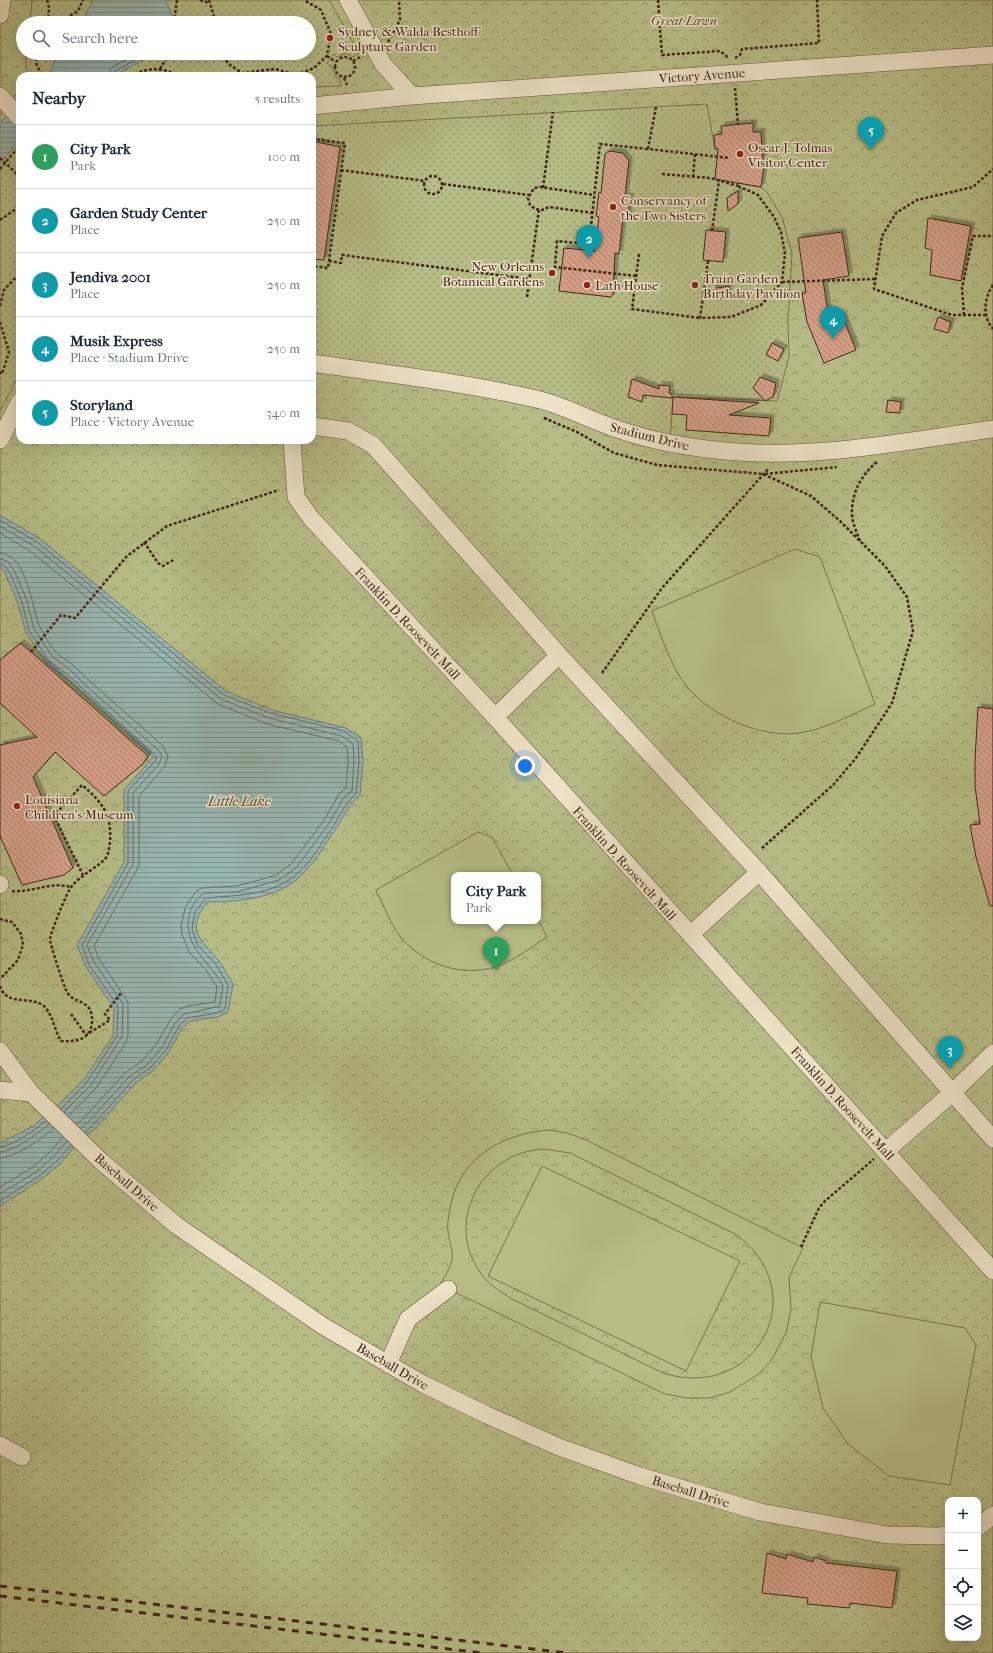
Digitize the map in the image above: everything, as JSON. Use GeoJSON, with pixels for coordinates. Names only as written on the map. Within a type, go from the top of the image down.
{"type":"FeatureCollection","features":[{"type":"Feature","properties":{"kind":"street"},"geometry":{"type":"LineString","coordinates":[[0,15],[2,0]]}},
{"type":"Feature","properties":{"kind":"street"},"geometry":{"type":"LineString","coordinates":[[348,0],[383,64],[412,96]]}},
{"type":"Feature","properties":{"kind":"street","name":"Victory Avenue"},"geometry":{"type":"LineString","coordinates":[[316,106],[412,96],[993,55]]}},
{"type":"Feature","properties":{"kind":"street","name":"Stadium Drive"},"geometry":{"type":"LineString","coordinates":[[316,364],[438,381],[536,399],[567,408],[619,430],[660,440],[736,452],[780,453],[841,450],[993,429]]}},
{"type":"Feature","properties":{"kind":"street"},"geometry":{"type":"LineString","coordinates":[[0,440],[16,409]]}},
{"type":"Feature","properties":{"kind":"street"},"geometry":{"type":"LineString","coordinates":[[316,427],[348,431],[374,445],[559,655],[759,872],[993,1139]]}},
{"type":"Feature","properties":{"kind":"street","name":"Franklin D. Roosevelt Mall"},"geometry":{"type":"LineString","coordinates":[[292,444],[296,497],[310,517],[691,934],[993,1271]]}},
{"type":"Feature","properties":{"kind":"street"},"geometry":{"type":"LineString","coordinates":[[494,717],[559,655]]}},
{"type":"Feature","properties":{"kind":"street"},"geometry":{"type":"LineString","coordinates":[[691,934],[759,872]]}},
{"type":"Feature","properties":{"kind":"street","name":"Baseball Drive"},"geometry":{"type":"LineString","coordinates":[[0,1051],[37,1098],[102,1162],[176,1225],[253,1280],[323,1326],[423,1384],[559,1447],[640,1476],[760,1512],[886,1535],[940,1536],[945,1535]]}},
{"type":"Feature","properties":{"kind":"street"},"geometry":{"type":"LineString","coordinates":[[886,1151],[952,1093],[993,1053]]}},
{"type":"Feature","properties":{"kind":"street"},"geometry":{"type":"LineString","coordinates":[[0,1090],[37,1098]]}},
{"type":"Feature","properties":{"kind":"street"},"geometry":{"type":"LineString","coordinates":[[388,1364],[408,1319],[448,1289]]}},
{"type":"Feature","properties":{"kind":"street"},"geometry":{"type":"LineString","coordinates":[[0,1445],[22,1457]]}},
{"type":"Feature","properties":{"kind":"street"},"geometry":{"type":"LineString","coordinates":[[981,1525],[993,1515]]}},
{"type":"Feature","properties":{"kind":"path"},"geometry":{"type":"LineString","coordinates":[[47,0],[49,7],[48,16]]}},
{"type":"Feature","properties":{"kind":"path"},"geometry":{"type":"LineString","coordinates":[[69,16],[78,11],[84,0]]}},
{"type":"Feature","properties":{"kind":"path"},"geometry":{"type":"LineString","coordinates":[[175,16],[178,0]]}},
{"type":"Feature","properties":{"kind":"path"},"geometry":{"type":"LineString","coordinates":[[200,0],[209,1],[214,16]]}},
{"type":"Feature","properties":{"kind":"path"},"geometry":{"type":"LineString","coordinates":[[304,0],[321,10],[331,34],[327,56],[314,68],[304,72]]}},
{"type":"Feature","properties":{"kind":"path"},"geometry":{"type":"LineString","coordinates":[[658,0],[662,55],[720,51],[732,60],[740,55],[742,49],[819,43],[817,0]]}},
{"type":"Feature","properties":{"kind":"path"},"geometry":{"type":"LineString","coordinates":[[327,56],[336,62]]}},
{"type":"Feature","properties":{"kind":"path"},"geometry":{"type":"LineString","coordinates":[[344,78],[354,73],[355,65],[354,61],[346,57],[338,59],[335,70],[339,76],[344,78],[347,85]]}},
{"type":"Feature","properties":{"kind":"path"},"geometry":{"type":"LineString","coordinates":[[36,60],[37,66],[41,72]]}},
{"type":"Feature","properties":{"kind":"path"},"geometry":{"type":"LineString","coordinates":[[160,69],[165,60]]}},
{"type":"Feature","properties":{"kind":"path"},"geometry":{"type":"LineString","coordinates":[[225,60],[230,65],[242,72],[275,69],[286,72]]}},
{"type":"Feature","properties":{"kind":"path"},"geometry":{"type":"LineString","coordinates":[[140,72],[147,69],[160,69],[168,72]]}},
{"type":"Feature","properties":{"kind":"path"},"geometry":{"type":"LineString","coordinates":[[734,88],[738,125]]}},
{"type":"Feature","properties":{"kind":"path"},"geometry":{"type":"LineString","coordinates":[[648,149],[656,106]]}},
{"type":"Feature","properties":{"kind":"path"},"geometry":{"type":"LineString","coordinates":[[543,188],[554,112]]}},
{"type":"Feature","properties":{"kind":"path"},"geometry":{"type":"LineString","coordinates":[[316,139],[345,143],[328,268],[316,266]]}},
{"type":"Feature","properties":{"kind":"path"},"geometry":{"type":"LineString","coordinates":[[636,276],[555,267],[558,241],[589,244],[600,144],[729,158]]}},
{"type":"Feature","properties":{"kind":"path"},"geometry":{"type":"LineString","coordinates":[[0,169],[16,150]]}},
{"type":"Feature","properties":{"kind":"path"},"geometry":{"type":"LineString","coordinates":[[693,177],[695,154]]}},
{"type":"Feature","properties":{"kind":"path"},"geometry":{"type":"LineString","coordinates":[[0,158],[16,173]]}},
{"type":"Feature","properties":{"kind":"path"},"geometry":{"type":"LineString","coordinates":[[986,315],[952,315],[874,289],[882,236],[896,213],[917,200],[973,187],[993,169]]}},
{"type":"Feature","properties":{"kind":"path"},"geometry":{"type":"LineString","coordinates":[[341,170],[425,181]]}},
{"type":"Feature","properties":{"kind":"path"},"geometry":{"type":"LineString","coordinates":[[639,254],[632,309],[700,318],[731,317],[761,305],[782,282],[785,254],[781,232],[774,217],[758,195],[738,185],[693,177],[662,174]]}},
{"type":"Feature","properties":{"kind":"path"},"geometry":{"type":"LineString","coordinates":[[435,175],[441,179],[443,184],[441,190],[434,194],[426,190],[425,181],[429,176],[435,175]]}},
{"type":"Feature","properties":{"kind":"path"},"geometry":{"type":"LineString","coordinates":[[712,231],[719,181]]}},
{"type":"Feature","properties":{"kind":"path"},"geometry":{"type":"LineString","coordinates":[[443,184],[529,195]]}},
{"type":"Feature","properties":{"kind":"path"},"geometry":{"type":"LineString","coordinates":[[592,213],[549,207],[539,209],[530,205],[529,195],[534,188],[543,188],[594,195]]}},
{"type":"Feature","properties":{"kind":"path"},"geometry":{"type":"LineString","coordinates":[[0,220],[16,209]]}},
{"type":"Feature","properties":{"kind":"path"},"geometry":{"type":"LineString","coordinates":[[527,297],[539,209]]}},
{"type":"Feature","properties":{"kind":"path"},"geometry":{"type":"LineString","coordinates":[[964,315],[962,288],[974,236],[993,236]]}},
{"type":"Feature","properties":{"kind":"path"},"geometry":{"type":"LineString","coordinates":[[329,261],[341,263],[342,255],[529,279]]}},
{"type":"Feature","properties":{"kind":"path"},"geometry":{"type":"LineString","coordinates":[[700,318],[708,261]]}},
{"type":"Feature","properties":{"kind":"path"},"geometry":{"type":"LineString","coordinates":[[0,306],[4,290],[16,278]]}},
{"type":"Feature","properties":{"kind":"path"},"geometry":{"type":"LineString","coordinates":[[782,282],[875,279]]}},
{"type":"Feature","properties":{"kind":"path"},"geometry":{"type":"LineString","coordinates":[[993,285],[985,303],[986,315],[993,329]]}},
{"type":"Feature","properties":{"kind":"path"},"geometry":{"type":"LineString","coordinates":[[0,322],[9,352],[1,374]]}},
{"type":"Feature","properties":{"kind":"path"},"geometry":{"type":"LineString","coordinates":[[542,417],[577,432],[614,453],[657,465],[763,474],[840,466]]}},
{"type":"Feature","properties":{"kind":"path"},"geometry":{"type":"LineString","coordinates":[[602,673],[662,588],[780,453]]}},
{"type":"Feature","properties":{"kind":"path"},"geometry":{"type":"LineString","coordinates":[[870,462],[885,460]]}},
{"type":"Feature","properties":{"kind":"path"},"geometry":{"type":"LineString","coordinates":[[860,541],[852,517],[855,493],[863,475],[878,461]]}},
{"type":"Feature","properties":{"kind":"path"},"geometry":{"type":"LineString","coordinates":[[761,849],[833,785],[856,758],[892,703],[913,631],[907,597],[885,566],[811,496],[763,474]]}},
{"type":"Feature","properties":{"kind":"path"},"geometry":{"type":"LineString","coordinates":[[31,652],[61,615],[75,618],[127,556],[166,526],[279,490]]}},
{"type":"Feature","properties":{"kind":"path"},"geometry":{"type":"LineString","coordinates":[[144,542],[158,563],[163,566],[175,559]]}},
{"type":"Feature","properties":{"kind":"path"},"geometry":{"type":"LineString","coordinates":[[52,819],[82,785],[97,797],[108,814],[110,833],[106,858],[70,887],[50,940],[66,991],[72,998],[81,1001],[90,1008],[92,1028],[86,1035]]}},
{"type":"Feature","properties":{"kind":"path"},"geometry":{"type":"LineString","coordinates":[[54,816],[83,875]]}},
{"type":"Feature","properties":{"kind":"path"},"geometry":{"type":"LineString","coordinates":[[3,887],[22,892],[63,884],[70,887]]}},
{"type":"Feature","properties":{"kind":"path"},"geometry":{"type":"LineString","coordinates":[[0,919],[12,922],[21,934],[23,945],[18,960],[0,979]]}},
{"type":"Feature","properties":{"kind":"path"},"geometry":{"type":"LineString","coordinates":[[0,986],[2,992],[12,1000],[35,1001],[45,1007],[61,1041],[74,1042],[110,1020],[105,1014],[121,992]]}},
{"type":"Feature","properties":{"kind":"path"},"geometry":{"type":"LineString","coordinates":[[71,1014],[86,1035]]}},
{"type":"Feature","properties":{"kind":"path"},"geometry":{"type":"LineString","coordinates":[[801,1247],[825,1201],[867,1162],[886,1151]]}},
{"type":"Feature","properties":{"kind":"green space","name":"Great Lawn"},"geometry":{"type":"Polygon","coordinates":[[[0,0],[993,0],[993,1653],[0,1653],[0,0]]]}},
{"type":"Feature","properties":{"kind":"green space","name":"Sydney & Walda Besthoff Sculpture Garden"},"geometry":{"type":"Polygon","coordinates":[[[32,0],[329,0],[359,53],[353,57],[346,53],[337,57],[334,54],[327,63],[331,66],[337,78],[340,79],[341,86],[316,87],[316,72],[28,72],[26,60],[316,60],[316,16],[31,16],[32,0]]]}},
{"type":"Feature","properties":{"kind":"green space"},"geometry":{"type":"Polygon","coordinates":[[[16,95],[16,381],[0,411],[0,110],[16,95]]]}},
{"type":"Feature","properties":{"kind":"green space","name":"New Orleans Botanical Gardens"},"geometry":{"type":"Polygon","coordinates":[[[707,104],[715,149],[728,148],[729,161],[717,160],[715,179],[761,187],[767,192],[782,217],[792,253],[788,320],[789,357],[777,401],[673,397],[670,442],[614,425],[316,358],[316,126],[707,104]]]}},
{"type":"Feature","properties":{"kind":"green space"},"geometry":{"type":"Polygon","coordinates":[[[795,549],[820,557],[875,704],[819,728],[799,733],[784,734],[754,729],[724,716],[711,708],[688,688],[682,680],[667,651],[652,611],[795,549]]]}},
{"type":"Feature","properties":{"kind":"green space"},"geometry":{"type":"Polygon","coordinates":[[[478,832],[492,837],[511,872],[451,872],[451,924],[540,924],[547,937],[520,955],[503,964],[476,970],[449,968],[424,957],[399,936],[376,890],[478,832]]]}},
{"type":"Feature","properties":{"kind":"green space"},"geometry":{"type":"Polygon","coordinates":[[[549,1130],[567,1133],[586,1140],[803,1248],[789,1277],[791,1309],[786,1333],[771,1361],[759,1374],[730,1392],[710,1398],[687,1398],[665,1394],[440,1285],[452,1260],[448,1234],[448,1222],[453,1196],[460,1180],[470,1165],[482,1154],[497,1144],[513,1137],[549,1130]],[[544,1149],[521,1153],[502,1163],[486,1177],[474,1194],[467,1214],[466,1235],[471,1256],[486,1280],[496,1289],[512,1299],[663,1373],[697,1378],[726,1372],[749,1357],[765,1336],[772,1310],[771,1284],[759,1257],[735,1234],[570,1153],[544,1149]]]}},
{"type":"Feature","properties":{"kind":"green space"},"geometry":{"type":"Polygon","coordinates":[[[542,1166],[740,1261],[686,1371],[488,1276],[542,1166]]]}},
{"type":"Feature","properties":{"kind":"green space"},"geometry":{"type":"Polygon","coordinates":[[[820,1302],[965,1328],[976,1345],[950,1485],[889,1476],[848,1444],[823,1408],[811,1357],[820,1302]]]}},
{"type":"Feature","properties":{"kind":"water"},"geometry":{"type":"Polygon","coordinates":[[[93,0],[166,0],[172,16],[84,16],[93,0]]]}},
{"type":"Feature","properties":{"kind":"water"},"geometry":{"type":"Polygon","coordinates":[[[56,60],[143,60],[121,72],[50,72],[56,60]]]}},
{"type":"Feature","properties":{"kind":"water"},"geometry":{"type":"Polygon","coordinates":[[[16,107],[16,145],[0,163],[0,123],[16,107]]]}},
{"type":"Feature","properties":{"kind":"water","name":"Little Lake"},"geometry":{"type":"Polygon","coordinates":[[[0,515],[39,538],[226,691],[272,710],[346,728],[361,738],[363,761],[360,796],[349,808],[320,853],[302,875],[293,883],[270,894],[245,900],[207,902],[201,912],[197,920],[196,927],[198,933],[233,984],[228,1012],[218,1017],[190,1021],[182,1028],[169,1052],[154,1070],[136,1083],[95,1129],[80,1140],[61,1163],[42,1179],[0,1206],[0,1143],[33,1126],[59,1104],[84,1079],[113,1036],[114,1008],[86,967],[77,945],[124,862],[124,790],[153,757],[64,677],[47,664],[26,633],[18,604],[6,575],[0,566],[0,515]]]}},
{"type":"Feature","properties":{"kind":"building","name":"Oscar J. Tolmas Visitor Center"},"geometry":{"type":"Polygon","coordinates":[[[753,123],[753,132],[761,132],[763,160],[765,160],[761,187],[715,179],[718,149],[715,149],[714,135],[722,134],[721,126],[753,123]]]}},
{"type":"Feature","properties":{"kind":"building"},"geometry":{"type":"Polygon","coordinates":[[[316,142],[340,147],[324,260],[316,259],[316,142]]]}},
{"type":"Feature","properties":{"kind":"building"},"geometry":{"type":"Polygon","coordinates":[[[609,151],[623,153],[629,161],[625,196],[630,197],[628,218],[623,217],[619,254],[615,253],[613,294],[611,297],[559,291],[564,248],[595,251],[599,217],[596,216],[599,192],[601,193],[605,154],[609,151]]]}},
{"type":"Feature","properties":{"kind":"building"},"geometry":{"type":"Polygon","coordinates":[[[738,191],[738,204],[728,211],[727,198],[738,191]]]}},
{"type":"Feature","properties":{"kind":"building"},"geometry":{"type":"Polygon","coordinates":[[[928,218],[971,226],[961,281],[930,275],[932,250],[925,248],[928,218]]]}},
{"type":"Feature","properties":{"kind":"building"},"geometry":{"type":"Polygon","coordinates":[[[706,230],[726,232],[723,262],[703,260],[706,230]]]}},
{"type":"Feature","properties":{"kind":"building"},"geometry":{"type":"Polygon","coordinates":[[[842,232],[849,276],[823,280],[829,320],[842,315],[856,350],[824,363],[807,322],[802,293],[806,293],[798,238],[842,232]]]}},
{"type":"Feature","properties":{"kind":"building"},"geometry":{"type":"Polygon","coordinates":[[[729,286],[726,297],[720,299],[711,289],[729,286]]]}},
{"type":"Feature","properties":{"kind":"building"},"geometry":{"type":"Polygon","coordinates":[[[938,317],[951,322],[948,333],[934,329],[938,317]]]}},
{"type":"Feature","properties":{"kind":"building"},"geometry":{"type":"Polygon","coordinates":[[[772,343],[784,349],[778,361],[766,355],[772,343]]]}},
{"type":"Feature","properties":{"kind":"building"},"geometry":{"type":"Polygon","coordinates":[[[760,377],[776,383],[773,397],[765,401],[753,388],[760,377]]]}},
{"type":"Feature","properties":{"kind":"building"},"geometry":{"type":"Polygon","coordinates":[[[632,379],[659,389],[659,385],[670,386],[669,393],[672,394],[672,398],[643,395],[642,402],[628,397],[632,379]]]}},
{"type":"Feature","properties":{"kind":"building"},"geometry":{"type":"Polygon","coordinates":[[[673,397],[759,403],[729,415],[771,418],[769,436],[686,430],[687,415],[672,414],[673,397]]]}},
{"type":"Feature","properties":{"kind":"building"},"geometry":{"type":"Polygon","coordinates":[[[888,400],[901,402],[900,413],[886,412],[888,400]]]}},
{"type":"Feature","properties":{"kind":"building"},"geometry":{"type":"Polygon","coordinates":[[[21,643],[148,756],[143,764],[104,796],[55,752],[33,777],[73,868],[64,875],[22,885],[0,836],[0,745],[37,737],[0,703],[0,660],[21,643]]]}},
{"type":"Feature","properties":{"kind":"building"},"geometry":{"type":"Polygon","coordinates":[[[978,707],[993,709],[993,906],[990,906],[976,857],[970,825],[980,824],[975,786],[978,707]]]}},
{"type":"Feature","properties":{"kind":"building"},"geometry":{"type":"Polygon","coordinates":[[[767,1553],[786,1559],[787,1554],[813,1562],[814,1557],[826,1561],[826,1563],[897,1571],[892,1608],[850,1603],[849,1608],[807,1604],[808,1598],[762,1593],[767,1553]]]}},
{"type":"Feature","properties":{"kind":"railway"},"geometry":{"type":"LineString","coordinates":[[0,1586],[567,1653]]}},
{"type":"Feature","properties":{"kind":"railway"},"geometry":{"type":"LineString","coordinates":[[0,1596],[482,1653]]}},
{"type":"Feature","properties":{"kind":"place","name":"Sydney & Walda Besthoff Sculpture Garden"},"geometry":{"type":"Point","coordinates":[330,38]}},
{"type":"Feature","properties":{"kind":"place","name":"Storyland"},"geometry":{"type":"Point","coordinates":[871,150]}},
{"type":"Feature","properties":{"kind":"place","name":"Oscar J. Tolmas Visitor Center"},"geometry":{"type":"Point","coordinates":[740,154]}},
{"type":"Feature","properties":{"kind":"place","name":"Conservancy of the Two Sisters"},"geometry":{"type":"Point","coordinates":[613,207]}},
{"type":"Feature","properties":{"kind":"place","name":"Garden Study Center"},"geometry":{"type":"Point","coordinates":[589,258]}},
{"type":"Feature","properties":{"kind":"place","name":"New Orleans Botanical Gardens"},"geometry":{"type":"Point","coordinates":[552,273]}},
{"type":"Feature","properties":{"kind":"place","name":"Lath House"},"geometry":{"type":"Point","coordinates":[587,285]}},
{"type":"Feature","properties":{"kind":"place","name":"Train Garden Birthday Pavilion"},"geometry":{"type":"Point","coordinates":[695,285]}},
{"type":"Feature","properties":{"kind":"place","name":"Musik Express"},"geometry":{"type":"Point","coordinates":[833,339]}},
{"type":"Feature","properties":{"kind":"place","name":"Louisiana Children's Museum"},"geometry":{"type":"Point","coordinates":[17,806]}},
{"type":"Feature","properties":{"kind":"place","name":"City Park"},"geometry":{"type":"Point","coordinates":[496,970]}},
{"type":"Feature","properties":{"kind":"place","name":"Jendiva 2001"},"geometry":{"type":"Point","coordinates":[950,1069]}}]}
